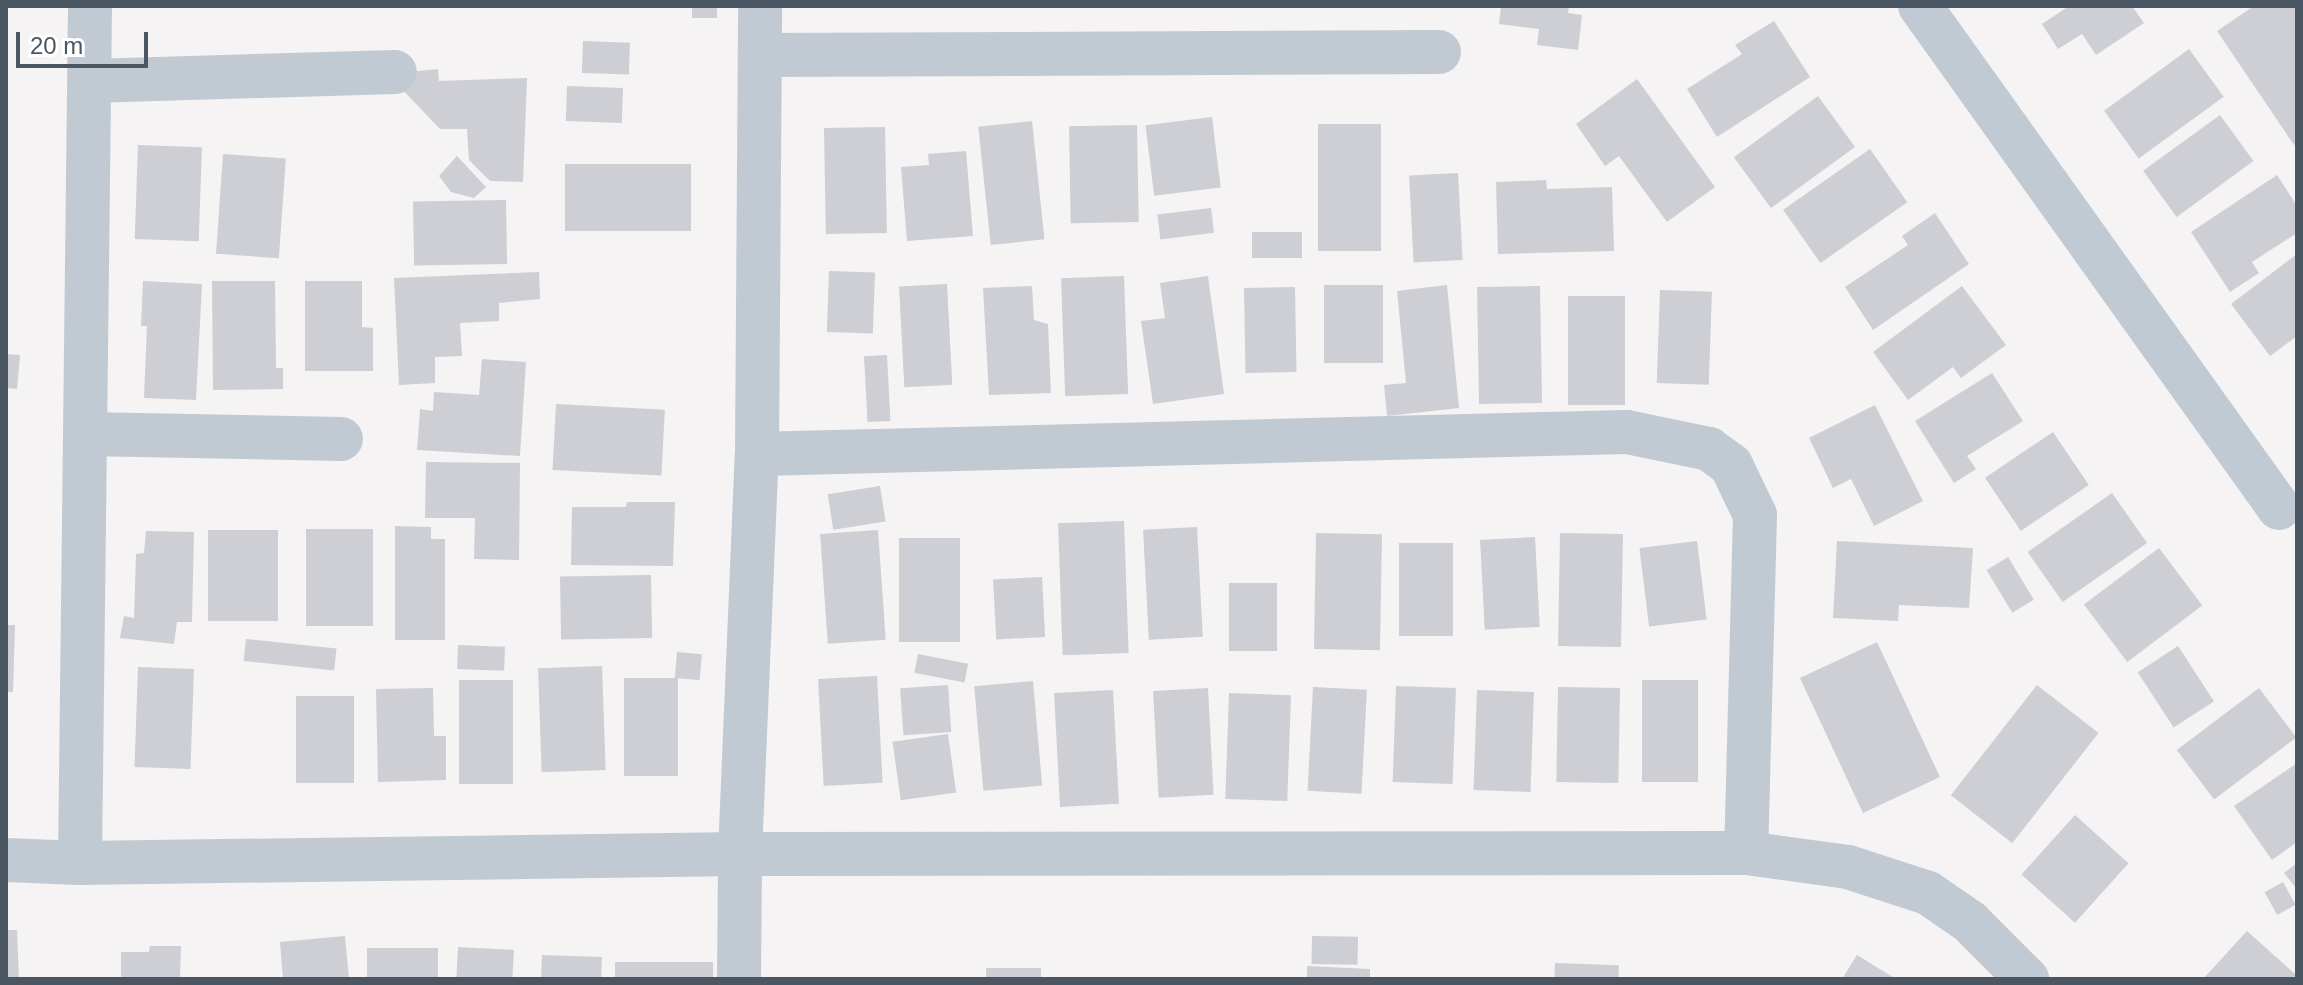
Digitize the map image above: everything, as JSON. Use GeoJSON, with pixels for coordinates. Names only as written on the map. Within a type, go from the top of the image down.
{"type":"FeatureCollection","features":[{"type":"Feature","properties":{"kind":"street"},"geometry":{"type":"LineString","coordinates":[[80,863],[90,6]]}},
{"type":"Feature","properties":{"kind":"street"},"geometry":{"type":"LineString","coordinates":[[739,979],[740,854],[757,454],[760,6]]}},
{"type":"Feature","properties":{"kind":"street"},"geometry":{"type":"LineString","coordinates":[[1920,6],[2291,511]]}},
{"type":"Feature","properties":{"kind":"street"},"geometry":{"type":"LineString","coordinates":[[761,55],[1439,52]]}},
{"type":"Feature","properties":{"kind":"street"},"geometry":{"type":"LineString","coordinates":[[90,81],[395,72]]}},
{"type":"Feature","properties":{"kind":"street"},"geometry":{"type":"LineString","coordinates":[[757,454],[1627,432],[1709,449],[1731,465],[1755,515],[1746,853]]}},
{"type":"Feature","properties":{"kind":"street"},"geometry":{"type":"LineString","coordinates":[[85,434],[341,439]]}},
{"type":"Feature","properties":{"kind":"street"},"geometry":{"type":"LineString","coordinates":[[6,860],[80,863],[740,854],[1746,853],[1848,867],[1928,893],[1970,922],[2027,979]]}},
{"type":"Feature","properties":{"kind":"building"},"geometry":{"type":"Polygon","coordinates":[[[692,6],[717,6],[717,18],[692,18],[692,6]]]}},
{"type":"Feature","properties":{"kind":"building"},"geometry":{"type":"Polygon","coordinates":[[[1501,6],[1569,6],[1568,13],[1582,15],[1578,50],[1537,45],[1539,29],[1499,24],[1501,6]]]}},
{"type":"Feature","properties":{"kind":"building"},"geometry":{"type":"Polygon","coordinates":[[[2069,6],[2132,6],[2144,23],[2096,55],[2082,34],[2058,49],[2042,24],[2069,6]]]}},
{"type":"Feature","properties":{"kind":"building"},"geometry":{"type":"Polygon","coordinates":[[[2254,6],[2297,6],[2297,143],[2294,145],[2217,31],[2254,6]]]}},
{"type":"Feature","properties":{"kind":"building"},"geometry":{"type":"Polygon","coordinates":[[[1774,21],[1810,77],[1717,137],[1687,89],[1742,54],[1735,45],[1774,21]]]}},
{"type":"Feature","properties":{"kind":"building"},"geometry":{"type":"Polygon","coordinates":[[[583,41],[630,43],[629,75],[582,73],[583,41]]]}},
{"type":"Feature","properties":{"kind":"building"},"geometry":{"type":"Polygon","coordinates":[[[2189,49],[2224,97],[2139,158],[2104,111],[2189,49]]]}},
{"type":"Feature","properties":{"kind":"building"},"geometry":{"type":"Polygon","coordinates":[[[438,69],[439,81],[527,78],[523,182],[490,181],[469,160],[467,129],[440,129],[396,83],[398,73],[438,69]]]}},
{"type":"Feature","properties":{"kind":"building"},"geometry":{"type":"Polygon","coordinates":[[[1637,79],[1715,187],[1667,222],[1619,156],[1605,166],[1576,124],[1637,79]]]}},
{"type":"Feature","properties":{"kind":"building"},"geometry":{"type":"Polygon","coordinates":[[[567,86],[623,88],[622,123],[566,121],[567,86]]]}},
{"type":"Feature","properties":{"kind":"building"},"geometry":{"type":"Polygon","coordinates":[[[1818,96],[1855,147],[1771,208],[1734,157],[1818,96]]]}},
{"type":"Feature","properties":{"kind":"building"},"geometry":{"type":"Polygon","coordinates":[[[2220,115],[2254,161],[2177,217],[2143,171],[2220,115]]]}},
{"type":"Feature","properties":{"kind":"building"},"geometry":{"type":"Polygon","coordinates":[[[1212,117],[1221,187],[1154,196],[1145,125],[1212,117]]]}},
{"type":"Feature","properties":{"kind":"building"},"geometry":{"type":"Polygon","coordinates":[[[1032,121],[1044,239],[991,245],[978,127],[1032,121]]]}},
{"type":"Feature","properties":{"kind":"building"},"geometry":{"type":"Polygon","coordinates":[[[1318,124],[1381,124],[1381,251],[1318,251],[1318,124]]]}},
{"type":"Feature","properties":{"kind":"building"},"geometry":{"type":"Polygon","coordinates":[[[1137,125],[1139,222],[1071,223],[1069,126],[1137,125]]]}},
{"type":"Feature","properties":{"kind":"building"},"geometry":{"type":"Polygon","coordinates":[[[885,127],[887,233],[826,234],[824,128],[885,127]]]}},
{"type":"Feature","properties":{"kind":"building"},"geometry":{"type":"Polygon","coordinates":[[[138,145],[202,147],[199,241],[135,239],[138,145]]]}},
{"type":"Feature","properties":{"kind":"building"},"geometry":{"type":"Polygon","coordinates":[[[1870,149],[1907,202],[1820,263],[1783,210],[1870,149]]]}},
{"type":"Feature","properties":{"kind":"building"},"geometry":{"type":"Polygon","coordinates":[[[966,151],[973,236],[907,241],[901,167],[929,165],[928,154],[966,151]]]}},
{"type":"Feature","properties":{"kind":"building"},"geometry":{"type":"Polygon","coordinates":[[[223,154],[286,158],[279,258],[216,254],[223,154]]]}},
{"type":"Feature","properties":{"kind":"building"},"geometry":{"type":"Polygon","coordinates":[[[457,156],[486,187],[474,198],[451,192],[439,176],[457,156]]]}},
{"type":"Feature","properties":{"kind":"building"},"geometry":{"type":"Polygon","coordinates":[[[565,164],[691,164],[691,231],[565,231],[565,164]]]}},
{"type":"Feature","properties":{"kind":"building"},"geometry":{"type":"Polygon","coordinates":[[[1458,173],[1463,260],[1414,262],[1409,176],[1458,173]]]}},
{"type":"Feature","properties":{"kind":"building"},"geometry":{"type":"Polygon","coordinates":[[[2277,175],[2297,206],[2297,233],[2252,262],[2259,273],[2230,292],[2191,232],[2277,175]]]}},
{"type":"Feature","properties":{"kind":"building"},"geometry":{"type":"Polygon","coordinates":[[[1546,180],[1547,189],[1612,187],[1614,251],[1498,254],[1496,182],[1546,180]]]}},
{"type":"Feature","properties":{"kind":"building"},"geometry":{"type":"Polygon","coordinates":[[[506,200],[507,264],[414,266],[413,202],[506,200]]]}},
{"type":"Feature","properties":{"kind":"building"},"geometry":{"type":"Polygon","coordinates":[[[1211,208],[1214,233],[1160,239],[1157,215],[1211,208]]]}},
{"type":"Feature","properties":{"kind":"building"},"geometry":{"type":"Polygon","coordinates":[[[1935,213],[1969,264],[1873,330],[1845,287],[1908,245],[1902,236],[1935,213]]]}},
{"type":"Feature","properties":{"kind":"building"},"geometry":{"type":"Polygon","coordinates":[[[1252,232],[1302,232],[1302,258],[1252,258],[1252,232]]]}},
{"type":"Feature","properties":{"kind":"building"},"geometry":{"type":"Polygon","coordinates":[[[2297,254],[2297,336],[2270,356],[2231,304],[2297,254]]]}},
{"type":"Feature","properties":{"kind":"building"},"geometry":{"type":"Polygon","coordinates":[[[829,271],[875,273],[873,334],[827,332],[829,271]]]}},
{"type":"Feature","properties":{"kind":"building"},"geometry":{"type":"Polygon","coordinates":[[[539,272],[540,299],[499,303],[499,321],[460,323],[462,356],[435,357],[435,383],[399,385],[394,278],[539,272]]]}},
{"type":"Feature","properties":{"kind":"building"},"geometry":{"type":"Polygon","coordinates":[[[1124,276],[1128,394],[1065,396],[1061,278],[1124,276]]]}},
{"type":"Feature","properties":{"kind":"building"},"geometry":{"type":"Polygon","coordinates":[[[1208,276],[1224,394],[1153,404],[1141,321],[1165,318],[1160,283],[1208,276]]]}},
{"type":"Feature","properties":{"kind":"building"},"geometry":{"type":"Polygon","coordinates":[[[143,281],[202,284],[196,400],[144,398],[147,326],[141,326],[143,281]]]}},
{"type":"Feature","properties":{"kind":"building"},"geometry":{"type":"Polygon","coordinates":[[[212,281],[275,281],[276,368],[283,368],[283,389],[213,390],[212,281]]]}},
{"type":"Feature","properties":{"kind":"building"},"geometry":{"type":"Polygon","coordinates":[[[305,281],[362,281],[362,327],[373,328],[373,371],[305,371],[305,281]]]}},
{"type":"Feature","properties":{"kind":"building"},"geometry":{"type":"Polygon","coordinates":[[[947,284],[952,385],[904,387],[899,287],[947,284]]]}},
{"type":"Feature","properties":{"kind":"building"},"geometry":{"type":"Polygon","coordinates":[[[1324,285],[1383,285],[1383,363],[1324,363],[1324,285]]]}},
{"type":"Feature","properties":{"kind":"building"},"geometry":{"type":"Polygon","coordinates":[[[1447,285],[1459,408],[1387,416],[1384,385],[1406,383],[1397,291],[1447,285]]]}},
{"type":"Feature","properties":{"kind":"building"},"geometry":{"type":"Polygon","coordinates":[[[1032,286],[1034,320],[1048,324],[1051,393],[989,395],[983,288],[1032,286]]]}},
{"type":"Feature","properties":{"kind":"building"},"geometry":{"type":"Polygon","coordinates":[[[1540,286],[1542,403],[1479,404],[1477,287],[1540,286]]]}},
{"type":"Feature","properties":{"kind":"building"},"geometry":{"type":"Polygon","coordinates":[[[1962,286],[2006,345],[1961,378],[1953,367],[1908,400],[1873,352],[1962,286]]]}},
{"type":"Feature","properties":{"kind":"building"},"geometry":{"type":"Polygon","coordinates":[[[1295,287],[1296,372],[1245,373],[1244,288],[1295,287]]]}},
{"type":"Feature","properties":{"kind":"building"},"geometry":{"type":"Polygon","coordinates":[[[1660,290],[1712,292],[1709,385],[1657,383],[1660,290]]]}},
{"type":"Feature","properties":{"kind":"building"},"geometry":{"type":"Polygon","coordinates":[[[1568,296],[1625,296],[1625,405],[1568,405],[1568,296]]]}},
{"type":"Feature","properties":{"kind":"building"},"geometry":{"type":"Polygon","coordinates":[[[6,354],[20,355],[17,389],[6,388],[6,354]]]}},
{"type":"Feature","properties":{"kind":"building"},"geometry":{"type":"Polygon","coordinates":[[[887,355],[890,421],[867,422],[864,356],[887,355]]]}},
{"type":"Feature","properties":{"kind":"building"},"geometry":{"type":"Polygon","coordinates":[[[482,359],[526,362],[520,456],[417,450],[420,409],[433,411],[434,392],[479,395],[482,359]]]}},
{"type":"Feature","properties":{"kind":"building"},"geometry":{"type":"Polygon","coordinates":[[[1992,373],[2023,421],[1967,456],[1976,469],[1954,483],[1915,421],[1992,373]]]}},
{"type":"Feature","properties":{"kind":"building"},"geometry":{"type":"Polygon","coordinates":[[[556,404],[665,410],[661,476],[553,470],[556,404]]]}},
{"type":"Feature","properties":{"kind":"building"},"geometry":{"type":"Polygon","coordinates":[[[1875,405],[1923,501],[1874,526],[1851,479],[1833,488],[1809,438],[1875,405]]]}},
{"type":"Feature","properties":{"kind":"building"},"geometry":{"type":"Polygon","coordinates":[[[2053,432],[2089,485],[2021,531],[1985,478],[2053,432]]]}},
{"type":"Feature","properties":{"kind":"building"},"geometry":{"type":"Polygon","coordinates":[[[426,462],[520,463],[519,560],[474,559],[475,518],[425,518],[426,462]]]}},
{"type":"Feature","properties":{"kind":"building"},"geometry":{"type":"Polygon","coordinates":[[[880,486],[886,522],[833,530],[828,494],[880,486]]]}},
{"type":"Feature","properties":{"kind":"building"},"geometry":{"type":"Polygon","coordinates":[[[2112,493],[2147,543],[2063,602],[2028,552],[2112,493]]]}},
{"type":"Feature","properties":{"kind":"building"},"geometry":{"type":"Polygon","coordinates":[[[627,502],[675,502],[673,566],[571,565],[572,507],[626,507],[627,502]]]}},
{"type":"Feature","properties":{"kind":"building"},"geometry":{"type":"Polygon","coordinates":[[[1124,521],[1129,653],[1063,655],[1058,523],[1124,521]]]}},
{"type":"Feature","properties":{"kind":"building"},"geometry":{"type":"Polygon","coordinates":[[[395,526],[431,527],[431,539],[445,539],[445,640],[395,640],[395,526]]]}},
{"type":"Feature","properties":{"kind":"building"},"geometry":{"type":"Polygon","coordinates":[[[1197,527],[1203,637],[1149,640],[1143,530],[1197,527]]]}},
{"type":"Feature","properties":{"kind":"building"},"geometry":{"type":"Polygon","coordinates":[[[306,529],[373,529],[373,626],[306,626],[306,529]]]}},
{"type":"Feature","properties":{"kind":"building"},"geometry":{"type":"Polygon","coordinates":[[[208,530],[278,530],[278,621],[208,621],[208,530]]]}},
{"type":"Feature","properties":{"kind":"building"},"geometry":{"type":"Polygon","coordinates":[[[878,530],[886,640],[828,644],[820,534],[878,530]]]}},
{"type":"Feature","properties":{"kind":"building"},"geometry":{"type":"Polygon","coordinates":[[[146,531],[194,532],[192,622],[177,622],[174,644],[120,638],[124,616],[134,618],[136,554],[144,553],[146,531]]]}},
{"type":"Feature","properties":{"kind":"building"},"geometry":{"type":"Polygon","coordinates":[[[1316,533],[1382,534],[1380,650],[1314,649],[1316,533]]]}},
{"type":"Feature","properties":{"kind":"building"},"geometry":{"type":"Polygon","coordinates":[[[1560,533],[1623,534],[1621,647],[1558,646],[1560,533]]]}},
{"type":"Feature","properties":{"kind":"building"},"geometry":{"type":"Polygon","coordinates":[[[1535,537],[1540,627],[1485,630],[1480,540],[1535,537]]]}},
{"type":"Feature","properties":{"kind":"building"},"geometry":{"type":"Polygon","coordinates":[[[899,538],[960,538],[960,642],[899,642],[899,538]]]}},
{"type":"Feature","properties":{"kind":"building"},"geometry":{"type":"Polygon","coordinates":[[[1697,541],[1707,619],[1649,626],[1639,548],[1697,541]]]}},
{"type":"Feature","properties":{"kind":"building"},"geometry":{"type":"Polygon","coordinates":[[[1837,541],[1973,548],[1969,608],[1899,605],[1898,621],[1833,618],[1837,541]]]}},
{"type":"Feature","properties":{"kind":"building"},"geometry":{"type":"Polygon","coordinates":[[[1399,543],[1453,543],[1453,636],[1399,636],[1399,543]]]}},
{"type":"Feature","properties":{"kind":"building"},"geometry":{"type":"Polygon","coordinates":[[[2159,548],[2202,606],[2127,662],[2084,605],[2159,548]]]}},
{"type":"Feature","properties":{"kind":"building"},"geometry":{"type":"Polygon","coordinates":[[[2008,557],[2034,600],[2012,613],[1987,570],[2008,557]]]}},
{"type":"Feature","properties":{"kind":"building"},"geometry":{"type":"Polygon","coordinates":[[[651,575],[652,638],[561,640],[560,577],[651,575]]]}},
{"type":"Feature","properties":{"kind":"building"},"geometry":{"type":"Polygon","coordinates":[[[1042,577],[1045,637],[996,639],[993,580],[1042,577]]]}},
{"type":"Feature","properties":{"kind":"building"},"geometry":{"type":"Polygon","coordinates":[[[1229,583],[1277,583],[1277,651],[1229,651],[1229,583]]]}},
{"type":"Feature","properties":{"kind":"building"},"geometry":{"type":"Polygon","coordinates":[[[6,625],[15,625],[13,692],[6,692],[6,625]]]}},
{"type":"Feature","properties":{"kind":"building"},"geometry":{"type":"Polygon","coordinates":[[[246,639],[337,649],[334,670],[244,661],[246,639]]]}},
{"type":"Feature","properties":{"kind":"building"},"geometry":{"type":"Polygon","coordinates":[[[1877,642],[1940,777],[1863,813],[1800,678],[1877,642]]]}},
{"type":"Feature","properties":{"kind":"building"},"geometry":{"type":"Polygon","coordinates":[[[458,645],[505,647],[504,671],[457,669],[458,645]]]}},
{"type":"Feature","properties":{"kind":"building"},"geometry":{"type":"Polygon","coordinates":[[[2178,646],[2214,701],[2174,727],[2138,672],[2178,646]]]}},
{"type":"Feature","properties":{"kind":"building"},"geometry":{"type":"Polygon","coordinates":[[[677,652],[702,654],[700,680],[675,678],[677,652]]]}},
{"type":"Feature","properties":{"kind":"building"},"geometry":{"type":"Polygon","coordinates":[[[918,654],[968,664],[964,682],[914,673],[918,654]]]}},
{"type":"Feature","properties":{"kind":"building"},"geometry":{"type":"Polygon","coordinates":[[[602,666],[606,770],[542,772],[538,668],[602,666]]]}},
{"type":"Feature","properties":{"kind":"building"},"geometry":{"type":"Polygon","coordinates":[[[138,667],[194,669],[190,769],[135,767],[138,667]]]}},
{"type":"Feature","properties":{"kind":"building"},"geometry":{"type":"Polygon","coordinates":[[[877,676],[883,783],[824,786],[818,679],[877,676]]]}},
{"type":"Feature","properties":{"kind":"building"},"geometry":{"type":"Polygon","coordinates":[[[624,678],[678,678],[678,776],[624,776],[624,678]]]}},
{"type":"Feature","properties":{"kind":"building"},"geometry":{"type":"Polygon","coordinates":[[[459,680],[513,680],[513,784],[459,784],[459,680]]]}},
{"type":"Feature","properties":{"kind":"building"},"geometry":{"type":"Polygon","coordinates":[[[1642,680],[1698,680],[1698,782],[1642,782],[1642,680]]]}},
{"type":"Feature","properties":{"kind":"building"},"geometry":{"type":"Polygon","coordinates":[[[1033,681],[1042,786],[983,791],[974,686],[1033,681]]]}},
{"type":"Feature","properties":{"kind":"building"},"geometry":{"type":"Polygon","coordinates":[[[948,685],[951,732],[903,735],[900,688],[948,685]]]}},
{"type":"Feature","properties":{"kind":"building"},"geometry":{"type":"Polygon","coordinates":[[[2037,685],[2098,733],[2012,843],[1951,795],[2037,685]]]}},
{"type":"Feature","properties":{"kind":"building"},"geometry":{"type":"Polygon","coordinates":[[[1396,686],[1456,688],[1453,784],[1393,782],[1396,686]]]}},
{"type":"Feature","properties":{"kind":"building"},"geometry":{"type":"Polygon","coordinates":[[[1313,687],[1367,690],[1361,794],[1308,791],[1313,687]]]}},
{"type":"Feature","properties":{"kind":"building"},"geometry":{"type":"Polygon","coordinates":[[[1558,687],[1620,688],[1618,783],[1556,782],[1558,687]]]}},
{"type":"Feature","properties":{"kind":"building"},"geometry":{"type":"Polygon","coordinates":[[[433,688],[434,736],[446,736],[446,780],[378,782],[376,689],[433,688]]]}},
{"type":"Feature","properties":{"kind":"building"},"geometry":{"type":"Polygon","coordinates":[[[1208,688],[1214,795],[1159,798],[1153,691],[1208,688]]]}},
{"type":"Feature","properties":{"kind":"building"},"geometry":{"type":"Polygon","coordinates":[[[2259,688],[2296,738],[2214,800],[2177,750],[2259,688]]]}},
{"type":"Feature","properties":{"kind":"building"},"geometry":{"type":"Polygon","coordinates":[[[1113,690],[1119,804],[1060,807],[1054,693],[1113,690]]]}},
{"type":"Feature","properties":{"kind":"building"},"geometry":{"type":"Polygon","coordinates":[[[1477,690],[1534,692],[1530,792],[1474,790],[1477,690]]]}},
{"type":"Feature","properties":{"kind":"building"},"geometry":{"type":"Polygon","coordinates":[[[1229,693],[1291,695],[1287,801],[1225,799],[1229,693]]]}},
{"type":"Feature","properties":{"kind":"building"},"geometry":{"type":"Polygon","coordinates":[[[296,696],[354,696],[354,783],[296,783],[296,696]]]}},
{"type":"Feature","properties":{"kind":"building"},"geometry":{"type":"Polygon","coordinates":[[[948,734],[956,792],[901,800],[893,742],[948,734]]]}},
{"type":"Feature","properties":{"kind":"building"},"geometry":{"type":"Polygon","coordinates":[[[2297,763],[2297,842],[2272,860],[2234,806],[2297,763]]]}},
{"type":"Feature","properties":{"kind":"building"},"geometry":{"type":"Polygon","coordinates":[[[2075,815],[2129,863],[2075,923],[2021,874],[2075,815]]]}},
{"type":"Feature","properties":{"kind":"building"},"geometry":{"type":"Polygon","coordinates":[[[2297,863],[2297,889],[2284,873],[2297,863]]]}},
{"type":"Feature","properties":{"kind":"building"},"geometry":{"type":"Polygon","coordinates":[[[2283,882],[2296,905],[2277,915],[2265,892],[2283,882]]]}},
{"type":"Feature","properties":{"kind":"building"},"geometry":{"type":"Polygon","coordinates":[[[6,930],[17,930],[19,979],[6,979],[6,930]]]}},
{"type":"Feature","properties":{"kind":"building"},"geometry":{"type":"Polygon","coordinates":[[[2247,931],[2296,975],[2292,979],[2203,979],[2247,931]]]}},
{"type":"Feature","properties":{"kind":"building"},"geometry":{"type":"Polygon","coordinates":[[[345,936],[349,979],[283,979],[280,942],[345,936]]]}},
{"type":"Feature","properties":{"kind":"building"},"geometry":{"type":"Polygon","coordinates":[[[1312,936],[1358,937],[1358,965],[1312,964],[1312,936]]]}},
{"type":"Feature","properties":{"kind":"building"},"geometry":{"type":"Polygon","coordinates":[[[150,946],[181,946],[180,979],[121,979],[121,952],[149,952],[150,946]]]}},
{"type":"Feature","properties":{"kind":"building"},"geometry":{"type":"Polygon","coordinates":[[[458,947],[514,950],[512,979],[456,979],[458,947]]]}},
{"type":"Feature","properties":{"kind":"building"},"geometry":{"type":"Polygon","coordinates":[[[367,948],[438,948],[438,979],[367,979],[367,948]]]}},
{"type":"Feature","properties":{"kind":"building"},"geometry":{"type":"Polygon","coordinates":[[[542,955],[602,957],[601,979],[541,979],[542,955]]]}},
{"type":"Feature","properties":{"kind":"building"},"geometry":{"type":"Polygon","coordinates":[[[1857,955],[1896,979],[1842,979],[1857,955]]]}},
{"type":"Feature","properties":{"kind":"building"},"geometry":{"type":"Polygon","coordinates":[[[615,962],[713,962],[713,979],[615,979],[615,962]]]}},
{"type":"Feature","properties":{"kind":"building"},"geometry":{"type":"Polygon","coordinates":[[[1555,963],[1619,965],[1618,979],[1554,979],[1555,963]]]}},
{"type":"Feature","properties":{"kind":"building"},"geometry":{"type":"Polygon","coordinates":[[[1307,966],[1370,969],[1370,979],[1307,979],[1307,966]]]}},
{"type":"Feature","properties":{"kind":"building"},"geometry":{"type":"Polygon","coordinates":[[[986,968],[1041,968],[1041,979],[986,979],[986,968]]]}}]}
